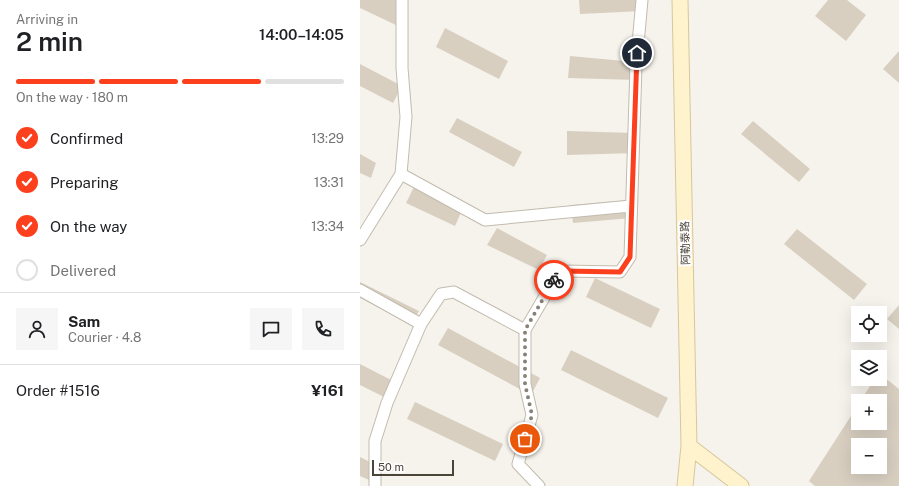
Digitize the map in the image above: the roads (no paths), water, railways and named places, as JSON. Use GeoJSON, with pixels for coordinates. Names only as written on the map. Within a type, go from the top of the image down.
{"type":"FeatureCollection","features":[{"type":"Feature","properties":{"kind":"street"},"geometry":{"type":"LineString","coordinates":[[360,240],[401,174],[406,117],[402,68],[402,0]]}},
{"type":"Feature","properties":{"kind":"street"},"geometry":{"type":"LineString","coordinates":[[539,486],[518,464],[532,415],[525,384],[525,330],[555,279],[563,271],[620,272],[630,257],[636,66],[642,0]]}},
{"type":"Feature","properties":{"kind":"street","name":"阿勒泰路"},"geometry":{"type":"LineString","coordinates":[[680,0],[689,446],[685,486]]}},
{"type":"Feature","properties":{"kind":"street"},"geometry":{"type":"LineString","coordinates":[[401,174],[485,220],[631,206]]}},
{"type":"Feature","properties":{"kind":"street"},"geometry":{"type":"LineString","coordinates":[[360,290],[421,324]]}},
{"type":"Feature","properties":{"kind":"street"},"geometry":{"type":"LineString","coordinates":[[374,486],[375,441],[387,403],[421,324],[440,294],[454,292],[525,330]]}},
{"type":"Feature","properties":{"kind":"street"},"geometry":{"type":"LineString","coordinates":[[689,446],[741,486]]}}]}
